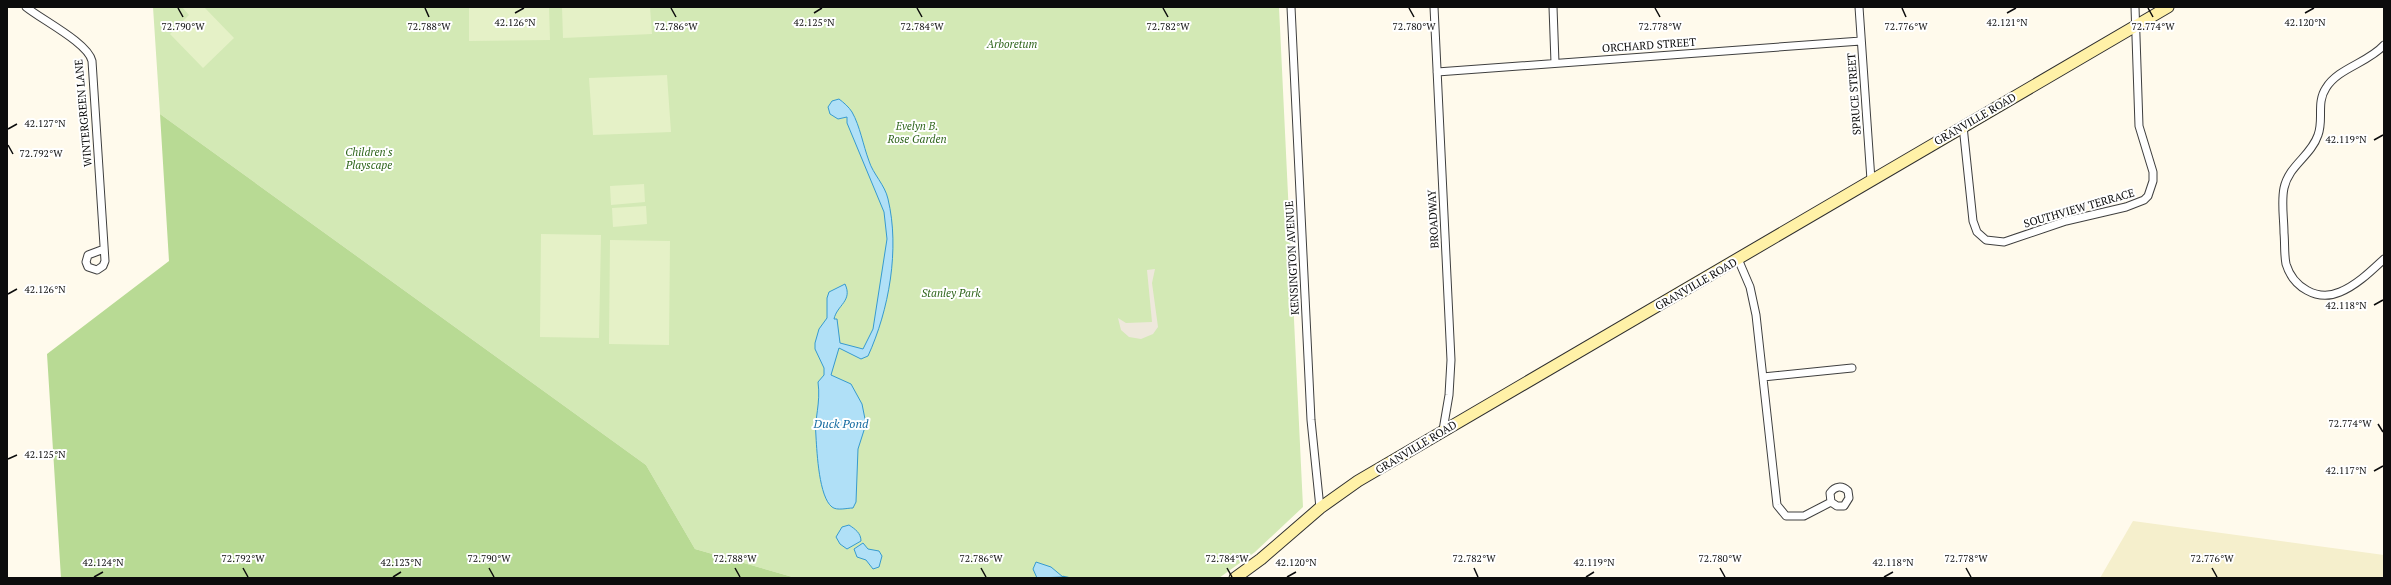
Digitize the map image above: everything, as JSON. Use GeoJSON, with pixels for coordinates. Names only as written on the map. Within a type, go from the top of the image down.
{"type":"FeatureCollection","features":[{"type":"Feature","properties":{"kind":"street","name":"WINTERGREEN LANE"},"geometry":{"type":"LineString","coordinates":[[26,7],[82,47],[91,57],[104,249]]}},
{"type":"Feature","properties":{"kind":"street","name":"KENSINGTON AVENUE"},"geometry":{"type":"LineString","coordinates":[[1291,7],[1311,420],[1320,508]]}},
{"type":"Feature","properties":{"kind":"street","name":"BROADWAY"},"geometry":{"type":"LineString","coordinates":[[1434,7],[1451,360],[1449,395],[1443,430]]}},
{"type":"Feature","properties":{"kind":"street"},"geometry":{"type":"LineString","coordinates":[[1553,7],[1555,63]]}},
{"type":"Feature","properties":{"kind":"street","name":"SPRUCE STREET"},"geometry":{"type":"LineString","coordinates":[[1859,7],[1871,180]]}},
{"type":"Feature","properties":{"kind":"street"},"geometry":{"type":"LineString","coordinates":[[2135,7],[2136,26]]}},
{"type":"Feature","properties":{"kind":"street","name":"GRANVILLE ROAD"},"geometry":{"type":"LineString","coordinates":[[1235,578],[1262,559],[1339,493],[1443,430],[2168,7]]}},
{"type":"Feature","properties":{"kind":"street","name":"SOUTHVIEW TERRACE"},"geometry":{"type":"LineString","coordinates":[[1963,126],[1973,221],[1977,232],[1986,240],[2004,242],[2066,221],[2126,207],[2144,200],[2151,189],[2153,177],[2139,126],[2135,37],[2136,26]]}},
{"type":"Feature","properties":{"kind":"street","name":"ORCHARD STREET"},"geometry":{"type":"LineString","coordinates":[[1437,72],[1861,41]]}},
{"type":"Feature","properties":{"kind":"street"},"geometry":{"type":"LineString","coordinates":[[2384,45],[2369,58],[2334,78],[2326,88],[2320,101],[2320,125],[2316,140],[2290,172],[2283,195],[2286,264],[2296,282],[2305,290],[2322,296],[2340,293],[2384,260]]}},
{"type":"Feature","properties":{"kind":"street"},"geometry":{"type":"LineString","coordinates":[[1738,259],[1753,296],[1763,377],[1774,492],[1779,508],[1786,516],[1800,517],[1831,502]]}},
{"type":"Feature","properties":{"kind":"street"},"geometry":{"type":"LineString","coordinates":[[1763,377],[1852,368]]}},
{"type":"Feature","properties":{"kind":"shaded area"},"geometry":{"type":"Polygon","coordinates":[[[1155,269],[1152,283],[1158,327],[1153,334],[1141,339],[1129,337],[1121,330],[1118,318],[1126,323],[1152,322],[1147,270],[1155,269]]]}},
{"type":"Feature","properties":{"kind":"shaded area"},"geometry":{"type":"Polygon","coordinates":[[[2133,521],[2384,555],[2384,578],[2100,578],[2133,521]]]}},
{"type":"Feature","properties":{"kind":"green space","name":"Stanley Park"},"geometry":{"type":"Polygon","coordinates":[[[153,7],[1279,7],[1303,507],[1255,552],[1219,578],[796,578],[695,549],[646,465],[160,114],[153,7]]]}},
{"type":"Feature","properties":{"kind":"green space"},"geometry":{"type":"Polygon","coordinates":[[[182,7],[204,7],[234,38],[203,68],[170,34],[189,15],[182,7]]]}},
{"type":"Feature","properties":{"kind":"green space"},"geometry":{"type":"Polygon","coordinates":[[[469,7],[549,7],[550,40],[469,41],[469,7]]]}},
{"type":"Feature","properties":{"kind":"green space"},"geometry":{"type":"Polygon","coordinates":[[[562,7],[650,7],[652,34],[563,38],[562,7]]]}},
{"type":"Feature","properties":{"kind":"green space"},"geometry":{"type":"Polygon","coordinates":[[[667,75],[671,132],[593,135],[589,78],[667,75]]]}},
{"type":"Feature","properties":{"kind":"green space"},"geometry":{"type":"Polygon","coordinates":[[[160,114],[646,465],[695,549],[796,578],[61,578],[47,354],[169,261],[160,114]]]}},
{"type":"Feature","properties":{"kind":"green space"},"geometry":{"type":"Polygon","coordinates":[[[644,184],[645,202],[611,205],[610,186],[644,184]]]}},
{"type":"Feature","properties":{"kind":"green space"},"geometry":{"type":"Polygon","coordinates":[[[646,206],[647,224],[613,227],[612,208],[646,206]]]}},
{"type":"Feature","properties":{"kind":"green space"},"geometry":{"type":"Polygon","coordinates":[[[541,234],[601,235],[599,338],[540,337],[541,234]]]}},
{"type":"Feature","properties":{"kind":"green space"},"geometry":{"type":"Polygon","coordinates":[[[610,240],[670,241],[669,345],[609,344],[610,240]]]}},
{"type":"Feature","properties":{"kind":"water","name":"Duck Pond"},"geometry":{"type":"Polygon","coordinates":[[[839,99],[849,108],[855,117],[871,166],[882,184],[888,199],[893,238],[887,299],[882,319],[868,356],[861,359],[839,348],[831,375],[851,384],[862,404],[866,424],[858,449],[856,502],[853,508],[839,509],[832,507],[828,502],[821,485],[816,444],[816,423],[819,397],[818,382],[824,375],[824,368],[815,349],[815,343],[819,329],[827,318],[827,298],[829,292],[845,284],[847,290],[846,299],[834,319],[837,319],[840,343],[863,349],[873,329],[887,239],[884,212],[847,123],[847,117],[838,119],[830,114],[828,107],[832,101],[839,99]]]}},
{"type":"Feature","properties":{"kind":"water"},"geometry":{"type":"Polygon","coordinates":[[[849,525],[859,533],[861,541],[847,549],[840,544],[836,537],[842,527],[849,525]]]}},
{"type":"Feature","properties":{"kind":"water"},"geometry":{"type":"Polygon","coordinates":[[[863,543],[868,549],[879,551],[882,556],[879,567],[873,569],[866,560],[857,557],[854,549],[863,543]]]}},
{"type":"Feature","properties":{"kind":"water"},"geometry":{"type":"Polygon","coordinates":[[[1036,562],[1051,567],[1063,577],[1037,578],[1033,569],[1036,562]]]}},
{"type":"Feature","properties":{"kind":"waterway"},"geometry":{"type":"LineString","coordinates":[[1063,577],[1068,578]]}},
{"type":"Feature","properties":{"kind":"park label","name":"Arboretum"},"geometry":{"type":"Point","coordinates":[1012,44]}},
{"type":"Feature","properties":{"kind":"park label","name":"Evelyn B. Rose Garden"},"geometry":{"type":"Point","coordinates":[917,132]}},
{"type":"Feature","properties":{"kind":"park label","name":"Children's Playscape"},"geometry":{"type":"Point","coordinates":[369,158]}}]}
